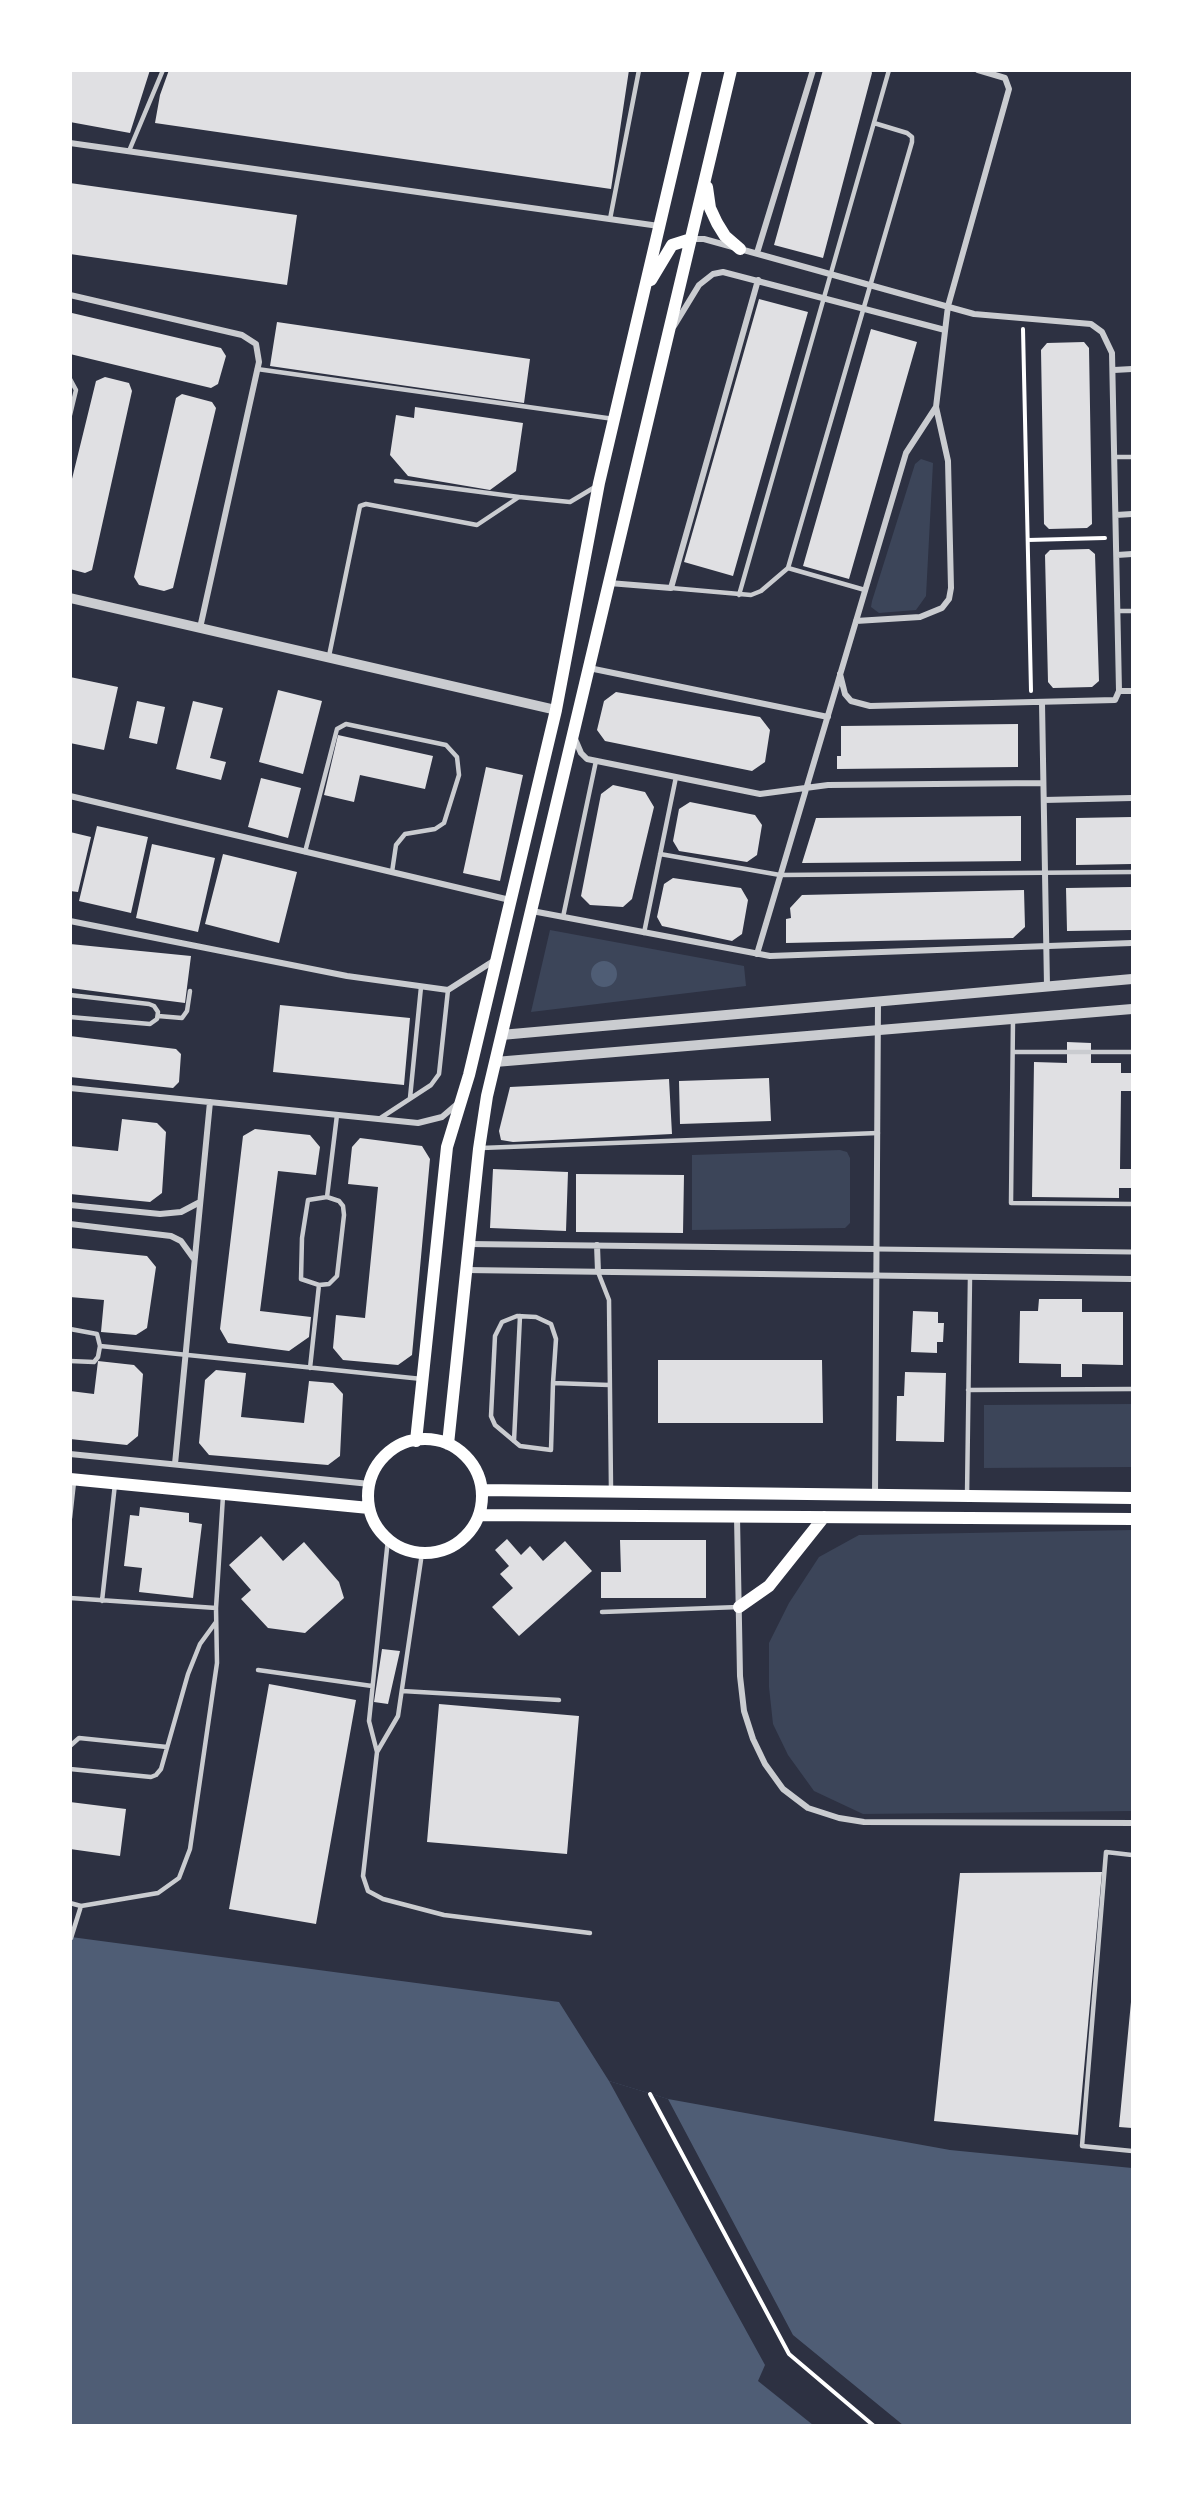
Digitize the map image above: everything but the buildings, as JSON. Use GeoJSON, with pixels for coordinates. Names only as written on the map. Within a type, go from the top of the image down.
{"type":"FeatureCollection","features":[{"type":"Feature","properties":{"kind":"main road"},"geometry":{"type":"LineString","coordinates":[[416,1440],[444,1159],[511,900],[556,710],[599,483],[696,70]]}},
{"type":"Feature","properties":{"kind":"main road"},"geometry":{"type":"LineString","coordinates":[[448,1444],[479,1149],[495,1062],[731,70]]}},
{"type":"Feature","properties":{"kind":"main road"},"geometry":{"type":"LineString","coordinates":[[709,165],[707,194],[710,208],[725,236],[740,249]]}},
{"type":"Feature","properties":{"kind":"main road"},"geometry":{"type":"LineString","coordinates":[[643,296],[669,248],[675,243],[691,239]]}},
{"type":"Feature","properties":{"kind":"main road"},"geometry":{"type":"LineString","coordinates":[[416,1440],[432,1440],[448,1444],[472,1463],[482,1490],[479,1515],[471,1531],[457,1544],[440,1551],[422,1553],[404,1549],[388,1539],[376,1525],[369,1508],[370,1484],[376,1468],[386,1455],[416,1440]]}},
{"type":"Feature","properties":{"kind":"main road"},"geometry":{"type":"LineString","coordinates":[[72,1479],[369,1508]]}},
{"type":"Feature","properties":{"kind":"main road"},"geometry":{"type":"LineString","coordinates":[[482,1490],[1132,1497]]}},
{"type":"Feature","properties":{"kind":"main road"},"geometry":{"type":"LineString","coordinates":[[479,1515],[1132,1519]]}},
{"type":"Feature","properties":{"kind":"main road"},"geometry":{"type":"LineString","coordinates":[[739,1607],[769,1586],[824,1517]]}},
{"type":"Feature","properties":{"kind":"street"},"geometry":{"type":"LineString","coordinates":[[757,254],[813,70]]}},
{"type":"Feature","properties":{"kind":"street"},"geometry":{"type":"LineString","coordinates":[[856,621],[920,617],[942,608],[951,588],[948,461],[936,406],[948,306],[1009,89],[1005,78],[978,70]]}},
{"type":"Feature","properties":{"kind":"street"},"geometry":{"type":"LineString","coordinates":[[70,143],[659,226]]}},
{"type":"Feature","properties":{"kind":"street"},"geometry":{"type":"LineString","coordinates":[[691,239],[704,239],[982,315],[1095,326],[1102,332],[1112,353],[1119,692],[1111,702],[860,705],[845,694],[840,674]]}},
{"type":"Feature","properties":{"kind":"street"},"geometry":{"type":"LineString","coordinates":[[668,335],[705,279],[723,272],[945,330]]}},
{"type":"Feature","properties":{"kind":"street"},"geometry":{"type":"LineString","coordinates":[[609,582],[671,588],[758,280]]}},
{"type":"Feature","properties":{"kind":"street"},"geometry":{"type":"LineString","coordinates":[[70,295],[250,338],[256,344],[259,352],[257,369],[200,628]]}},
{"type":"Feature","properties":{"kind":"street"},"geometry":{"type":"LineString","coordinates":[[1114,370],[1132,369]]}},
{"type":"Feature","properties":{"kind":"street"},"geometry":{"type":"LineString","coordinates":[[757,954],[906,453],[936,406]]}},
{"type":"Feature","properties":{"kind":"street"},"geometry":{"type":"LineString","coordinates":[[1116,515],[1132,514]]}},
{"type":"Feature","properties":{"kind":"street"},"geometry":{"type":"LineString","coordinates":[[1117,555],[1132,554]]}},
{"type":"Feature","properties":{"kind":"street"},"geometry":{"type":"LineString","coordinates":[[70,598],[556,710]]}},
{"type":"Feature","properties":{"kind":"street"},"geometry":{"type":"LineString","coordinates":[[589,668],[828,717]]}},
{"type":"Feature","properties":{"kind":"street"},"geometry":{"type":"LineString","coordinates":[[1119,692],[1132,691]]}},
{"type":"Feature","properties":{"kind":"street"},"geometry":{"type":"LineString","coordinates":[[1042,703],[1047,986]]}},
{"type":"Feature","properties":{"kind":"street"},"geometry":{"type":"LineString","coordinates":[[574,732],[581,753],[596,761],[760,794],[828,785],[1043,783]]}},
{"type":"Feature","properties":{"kind":"street"},"geometry":{"type":"LineString","coordinates":[[70,796],[511,900]]}},
{"type":"Feature","properties":{"kind":"street"},"geometry":{"type":"LineString","coordinates":[[1044,800],[1132,798]]}},
{"type":"Feature","properties":{"kind":"street"},"geometry":{"type":"LineString","coordinates":[[531,911],[770,956],[1132,943]]}},
{"type":"Feature","properties":{"kind":"street"},"geometry":{"type":"LineString","coordinates":[[70,921],[347,976],[448,990],[496,959]]}},
{"type":"Feature","properties":{"kind":"street"},"geometry":{"type":"LineString","coordinates":[[501,1035],[1132,979]]}},
{"type":"Feature","properties":{"kind":"street"},"geometry":{"type":"LineString","coordinates":[[875,1495],[878,1001]]}},
{"type":"Feature","properties":{"kind":"street"},"geometry":{"type":"LineString","coordinates":[[495,1062],[1132,1009]]}},
{"type":"Feature","properties":{"kind":"street"},"geometry":{"type":"LineString","coordinates":[[70,1088],[379,1119],[430,1122],[447,1113],[461,1099]]}},
{"type":"Feature","properties":{"kind":"street"},"geometry":{"type":"LineString","coordinates":[[175,1464],[210,1102]]}},
{"type":"Feature","properties":{"kind":"street"},"geometry":{"type":"LineString","coordinates":[[70,1205],[160,1214],[181,1212],[200,1202]]}},
{"type":"Feature","properties":{"kind":"street"},"geometry":{"type":"LineString","coordinates":[[70,1224],[171,1236],[181,1242],[194,1260]]}},
{"type":"Feature","properties":{"kind":"street"},"geometry":{"type":"LineString","coordinates":[[469,1244],[1132,1252]]}},
{"type":"Feature","properties":{"kind":"street"},"geometry":{"type":"LineString","coordinates":[[597,1245],[598,1272]]}},
{"type":"Feature","properties":{"kind":"street"},"geometry":{"type":"LineString","coordinates":[[466,1270],[1132,1279]]}},
{"type":"Feature","properties":{"kind":"street"},"geometry":{"type":"LineString","coordinates":[[70,1454],[370,1484]]}},
{"type":"Feature","properties":{"kind":"street"},"geometry":{"type":"LineString","coordinates":[[737,1517],[740,1676],[744,1711],[753,1740],[765,1764],[783,1789],[808,1808],[838,1818],[864,1822],[1132,1823]]}},
{"type":"Feature","properties":{"kind":"lane"},"geometry":{"type":"LineString","coordinates":[[129,151],[163,70]]}},
{"type":"Feature","properties":{"kind":"lane"},"geometry":{"type":"LineString","coordinates":[[610,219],[639,70]]}},
{"type":"Feature","properties":{"kind":"lane"},"geometry":{"type":"LineString","coordinates":[[739,595],[889,70]]}},
{"type":"Feature","properties":{"kind":"lane"},"geometry":{"type":"LineString","coordinates":[[671,588],[739,595],[761,591],[788,568],[912,139],[907,133],[874,123]]}},
{"type":"Feature","properties":{"kind":"lane"},"geometry":{"type":"LineString","coordinates":[[257,369],[614,419]]}},
{"type":"Feature","properties":{"kind":"lane"},"geometry":{"type":"LineString","coordinates":[[70,379],[76,390],[70,415]]}},
{"type":"Feature","properties":{"kind":"lane"},"geometry":{"type":"LineString","coordinates":[[1115,457],[1132,457]]}},
{"type":"Feature","properties":{"kind":"lane"},"geometry":{"type":"LineString","coordinates":[[396,481],[570,502],[578,500],[599,483]]}},
{"type":"Feature","properties":{"kind":"lane"},"geometry":{"type":"LineString","coordinates":[[328,658],[360,506],[366,504],[477,525],[519,497]]}},
{"type":"Feature","properties":{"kind":"lane"},"geometry":{"type":"LineString","coordinates":[[788,568],[865,590]]}},
{"type":"Feature","properties":{"kind":"lane"},"geometry":{"type":"LineString","coordinates":[[1118,611],[1132,611]]}},
{"type":"Feature","properties":{"kind":"lane"},"geometry":{"type":"LineString","coordinates":[[305,852],[336,729],[346,724],[446,745],[457,757],[459,775],[444,823],[435,829],[405,834],[396,845],[392,872]]}},
{"type":"Feature","properties":{"kind":"lane"},"geometry":{"type":"LineString","coordinates":[[563,917],[596,761]]}},
{"type":"Feature","properties":{"kind":"lane"},"geometry":{"type":"LineString","coordinates":[[644,933],[676,777]]}},
{"type":"Feature","properties":{"kind":"lane"},"geometry":{"type":"LineString","coordinates":[[660,854],[780,876],[1132,872]]}},
{"type":"Feature","properties":{"kind":"lane"},"geometry":{"type":"LineString","coordinates":[[410,1098],[421,987]]}},
{"type":"Feature","properties":{"kind":"lane"},"geometry":{"type":"LineString","coordinates":[[379,1119],[430,1085],[439,1074],[448,990]]}},
{"type":"Feature","properties":{"kind":"lane"},"geometry":{"type":"LineString","coordinates":[[70,1017],[150,1024],[158,1016],[182,1017],[187,1011],[190,991]]}},
{"type":"Feature","properties":{"kind":"lane"},"geometry":{"type":"LineString","coordinates":[[70,995],[152,1005],[157,1008],[158,1016]]}},
{"type":"Feature","properties":{"kind":"lane"},"geometry":{"type":"LineString","coordinates":[[1013,1019],[1011,1203],[1132,1204]]}},
{"type":"Feature","properties":{"kind":"lane"},"geometry":{"type":"LineString","coordinates":[[1013,1052],[1132,1052]]}},
{"type":"Feature","properties":{"kind":"lane"},"geometry":{"type":"LineString","coordinates":[[327,1197],[338,1115]]}},
{"type":"Feature","properties":{"kind":"lane"},"geometry":{"type":"LineString","coordinates":[[479,1149],[878,1133]]}},
{"type":"Feature","properties":{"kind":"lane"},"geometry":{"type":"LineString","coordinates":[[327,1197],[339,1201],[344,1206],[344,1215],[337,1276],[329,1284],[319,1285],[301,1279],[302,1238],[308,1200],[327,1197]]}},
{"type":"Feature","properties":{"kind":"lane"},"geometry":{"type":"LineString","coordinates":[[598,1272],[609,1300],[611,1492]]}},
{"type":"Feature","properties":{"kind":"lane"},"geometry":{"type":"LineString","coordinates":[[967,1496],[970,1277]]}},
{"type":"Feature","properties":{"kind":"lane"},"geometry":{"type":"LineString","coordinates":[[310,1368],[319,1285]]}},
{"type":"Feature","properties":{"kind":"lane"},"geometry":{"type":"LineString","coordinates":[[514,1441],[520,1316]]}},
{"type":"Feature","properties":{"kind":"lane"},"geometry":{"type":"LineString","coordinates":[[508,1317],[544,1319],[555,1331],[554,1383],[551,1450],[525,1448],[493,1421],[492,1401],[497,1328],[508,1317]]}},
{"type":"Feature","properties":{"kind":"lane"},"geometry":{"type":"LineString","coordinates":[[70,1329],[97,1334],[100,1346],[98,1357],[94,1362],[70,1361]]}},
{"type":"Feature","properties":{"kind":"lane"},"geometry":{"type":"LineString","coordinates":[[100,1346],[422,1379]]}},
{"type":"Feature","properties":{"kind":"lane"},"geometry":{"type":"LineString","coordinates":[[554,1383],[609,1385]]}},
{"type":"Feature","properties":{"kind":"lane"},"geometry":{"type":"LineString","coordinates":[[968,1390],[1132,1389]]}},
{"type":"Feature","properties":{"kind":"lane"},"geometry":{"type":"LineString","coordinates":[[70,1518],[72,1479]]}},
{"type":"Feature","properties":{"kind":"lane"},"geometry":{"type":"LineString","coordinates":[[102,1601],[115,1483]]}},
{"type":"Feature","properties":{"kind":"lane"},"geometry":{"type":"LineString","coordinates":[[70,1904],[81,1906],[158,1893],[179,1878],[190,1849],[218,1663],[216,1608],[223,1494]]}},
{"type":"Feature","properties":{"kind":"lane"},"geometry":{"type":"LineString","coordinates":[[388,1539],[369,1721],[377,1752],[363,1876],[368,1891],[382,1899],[444,1915],[590,1933]]}},
{"type":"Feature","properties":{"kind":"lane"},"geometry":{"type":"LineString","coordinates":[[377,1752],[398,1716],[422,1553]]}},
{"type":"Feature","properties":{"kind":"lane"},"geometry":{"type":"LineString","coordinates":[[70,1598],[216,1608]]}},
{"type":"Feature","properties":{"kind":"lane"},"geometry":{"type":"LineString","coordinates":[[602,1612],[739,1607]]}},
{"type":"Feature","properties":{"kind":"lane"},"geometry":{"type":"LineString","coordinates":[[70,1769],[151,1777],[161,1769],[192,1664],[200,1644],[216,1621]]}},
{"type":"Feature","properties":{"kind":"lane"},"geometry":{"type":"LineString","coordinates":[[258,1670],[372,1686]]}},
{"type":"Feature","properties":{"kind":"lane"},"geometry":{"type":"LineString","coordinates":[[402,1691],[559,1700]]}},
{"type":"Feature","properties":{"kind":"lane"},"geometry":{"type":"LineString","coordinates":[[70,1746],[79,1738],[167,1747]]}},
{"type":"Feature","properties":{"kind":"lane"},"geometry":{"type":"LineString","coordinates":[[1132,1855],[1106,1852],[1082,2146],[1132,2151]]}},
{"type":"Feature","properties":{"kind":"lane"},"geometry":{"type":"LineString","coordinates":[[71,1938],[81,1906]]}},
{"type":"Feature","properties":{"kind":"path"},"geometry":{"type":"LineString","coordinates":[[1023,318],[1031,704]]}},
{"type":"Feature","properties":{"kind":"path"},"geometry":{"type":"LineString","coordinates":[[1028,540],[1116,538]]}},
{"type":"Feature","properties":{"kind":"path"},"geometry":{"type":"LineString","coordinates":[[650,2094],[789,2354],[874,2426]]}},
{"type":"Feature","properties":{"kind":"shaded area"},"geometry":{"type":"Polygon","coordinates":[[[921,459],[933,463],[926,596],[916,610],[879,613],[871,607],[872,601],[915,464],[921,459]]]}},
{"type":"Feature","properties":{"kind":"shaded area"},"geometry":{"type":"Polygon","coordinates":[[[550,930],[744,966],[746,986],[531,1012],[550,930]]]}},
{"type":"Feature","properties":{"kind":"shaded area"},"geometry":{"type":"Polygon","coordinates":[[[604,961],[613,965],[617,974],[613,983],[604,987],[595,983],[591,974],[595,965],[604,961]]]}},
{"type":"Feature","properties":{"kind":"shaded area"},"geometry":{"type":"Polygon","coordinates":[[[840,1150],[847,1152],[850,1158],[850,1223],[845,1228],[692,1230],[692,1155],[840,1150]]]}},
{"type":"Feature","properties":{"kind":"shaded area"},"geometry":{"type":"Polygon","coordinates":[[[1132,1404],[1132,1467],[984,1468],[984,1405],[1132,1404]]]}},
{"type":"Feature","properties":{"kind":"shaded area"},"geometry":{"type":"Polygon","coordinates":[[[1132,1530],[1132,1811],[863,1814],[814,1791],[788,1755],[773,1724],[769,1687],[769,1643],[789,1603],[819,1557],[859,1535],[1132,1530]]]}},
{"type":"Feature","properties":{"kind":"shaded area"},"geometry":{"type":"Polygon","coordinates":[[[71,1937],[559,2002],[609,2081],[668,2099],[950,2150],[1132,2168],[1132,2425],[71,2426],[71,1937]]]}},
{"type":"Feature","properties":{"kind":"pier"},"geometry":{"type":"Polygon","coordinates":[[[609,2081],[668,2099],[793,2335],[903,2425],[813,2425],[758,2381],[765,2365],[609,2081]]]}}]}
